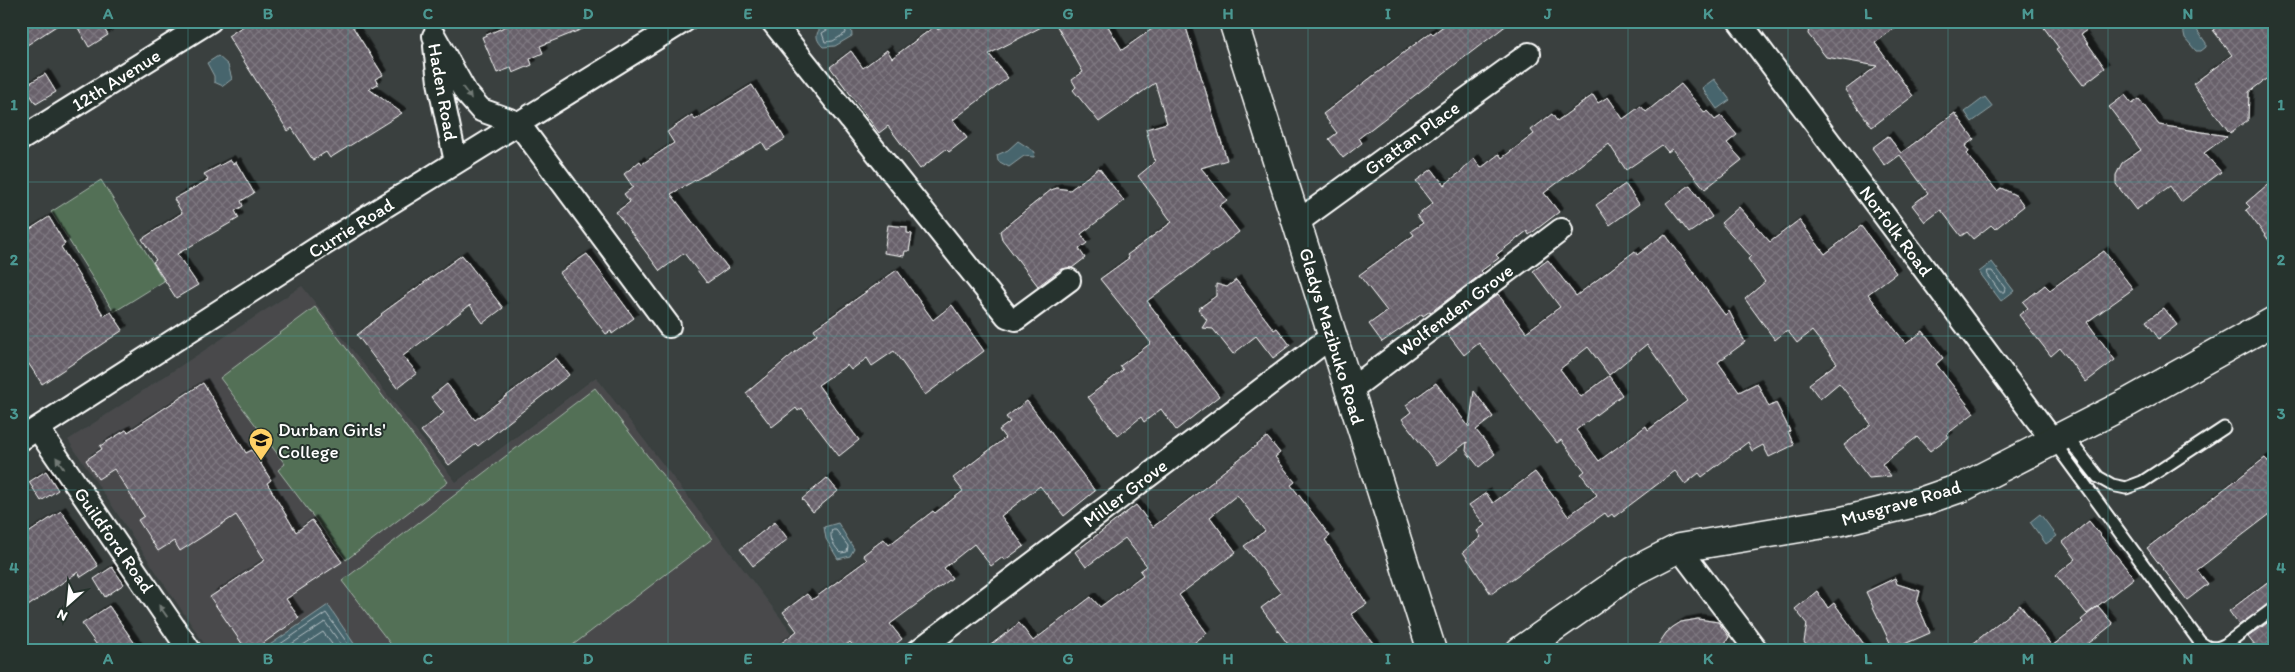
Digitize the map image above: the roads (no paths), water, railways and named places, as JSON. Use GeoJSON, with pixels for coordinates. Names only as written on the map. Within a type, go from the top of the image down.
{"type":"FeatureCollection","features":[{"type":"Feature","properties":{"kind":"street","name":"12th Avenue"},"geometry":{"type":"LineString","coordinates":[[21,139],[210,21]]}},
{"type":"Feature","properties":{"kind":"street","name":"Currie Road"},"geometry":{"type":"LineString","coordinates":[[29,434],[319,248],[684,21]]}},
{"type":"Feature","properties":{"kind":"street"},"geometry":{"type":"LineString","coordinates":[[772,21],[1007,316],[1016,319],[1069,280]]}},
{"type":"Feature","properties":{"kind":"street","name":"Gladys Mazibuko Road"},"geometry":{"type":"LineString","coordinates":[[1233,21],[1432,651]]}},
{"type":"Feature","properties":{"kind":"street","name":"Norfolk Road"},"geometry":{"type":"LineString","coordinates":[[1739,21],[2059,438]]}},
{"type":"Feature","properties":{"kind":"street"},"geometry":{"type":"LineString","coordinates":[[431,29],[466,93],[481,110],[518,123],[669,326]]}},
{"type":"Feature","properties":{"kind":"street","name":"Haden Road"},"geometry":{"type":"LineString","coordinates":[[431,29],[439,82],[456,162]]}},
{"type":"Feature","properties":{"kind":"street","name":"Grattan Place"},"geometry":{"type":"LineString","coordinates":[[1296,223],[1529,54]]}},
{"type":"Feature","properties":{"kind":"street","name":"Wolfenden Grove"},"geometry":{"type":"LineString","coordinates":[[1349,391],[1561,230]]}},
{"type":"Feature","properties":{"kind":"street","name":"Musgrave Road"},"geometry":{"type":"LineString","coordinates":[[1520,651],[1634,571],[1679,548],[1842,521],[1924,501],[1963,487],[2230,347],[2274,321]]}},
{"type":"Feature","properties":{"kind":"street","name":"Miller Grove"},"geometry":{"type":"LineString","coordinates":[[918,651],[1332,336]]}},
{"type":"Feature","properties":{"kind":"street","name":"Guildford Road"},"geometry":{"type":"LineString","coordinates":[[29,434],[190,651]]}},
{"type":"Feature","properties":{"kind":"street"},"geometry":{"type":"LineString","coordinates":[[1679,548],[1757,651]]}},
{"type":"Feature","properties":{"kind":"lane"},"geometry":{"type":"LineString","coordinates":[[2059,438],[2098,477],[2112,485],[2126,488],[2142,482],[2224,428]]}},
{"type":"Feature","properties":{"kind":"lane"},"geometry":{"type":"LineString","coordinates":[[2059,438],[2204,646],[2218,649],[2274,608]]}},
{"type":"Feature","properties":{"kind":"water"},"geometry":{"type":"Polygon","coordinates":[[[833,21],[848,21],[851,25],[852,36],[835,46],[823,47],[817,38],[818,31],[833,21]]]}},
{"type":"Feature","properties":{"kind":"water"},"geometry":{"type":"Polygon","coordinates":[[[2187,21],[2196,22],[2194,26],[2206,43],[2206,47],[2201,51],[2196,51],[2185,38],[2183,29],[2187,21]]]}},
{"type":"Feature","properties":{"kind":"water"},"geometry":{"type":"Polygon","coordinates":[[[218,56],[228,65],[232,79],[223,86],[214,82],[214,76],[207,63],[218,56]]]}},
{"type":"Feature","properties":{"kind":"water"},"geometry":{"type":"Polygon","coordinates":[[[1714,79],[1730,100],[1717,109],[1702,88],[1714,79]]]}},
{"type":"Feature","properties":{"kind":"water"},"geometry":{"type":"Polygon","coordinates":[[[1985,97],[1993,107],[1972,122],[1965,112],[1985,97]]]}},
{"type":"Feature","properties":{"kind":"water"},"geometry":{"type":"Polygon","coordinates":[[[1018,141],[1035,152],[1034,157],[1024,156],[1009,167],[998,161],[997,155],[1008,150],[1018,141]]]}},
{"type":"Feature","properties":{"kind":"water"},"geometry":{"type":"Polygon","coordinates":[[[1992,262],[2014,291],[2001,301],[1979,272],[1992,262]]]}},
{"type":"Feature","properties":{"kind":"water"},"geometry":{"type":"Polygon","coordinates":[[[2040,514],[2057,536],[2046,544],[2030,522],[2040,514]]]}},
{"type":"Feature","properties":{"kind":"water"},"geometry":{"type":"Polygon","coordinates":[[[838,523],[854,549],[850,556],[838,559],[826,539],[824,527],[838,523]]]}},
{"type":"Feature","properties":{"kind":"water"},"geometry":{"type":"Polygon","coordinates":[[[328,605],[359,651],[261,651],[328,605]]]}},
{"type":"Feature","properties":{"kind":"place","name":"Durban Girls' College"},"geometry":{"type":"Point","coordinates":[261,461]}}]}
